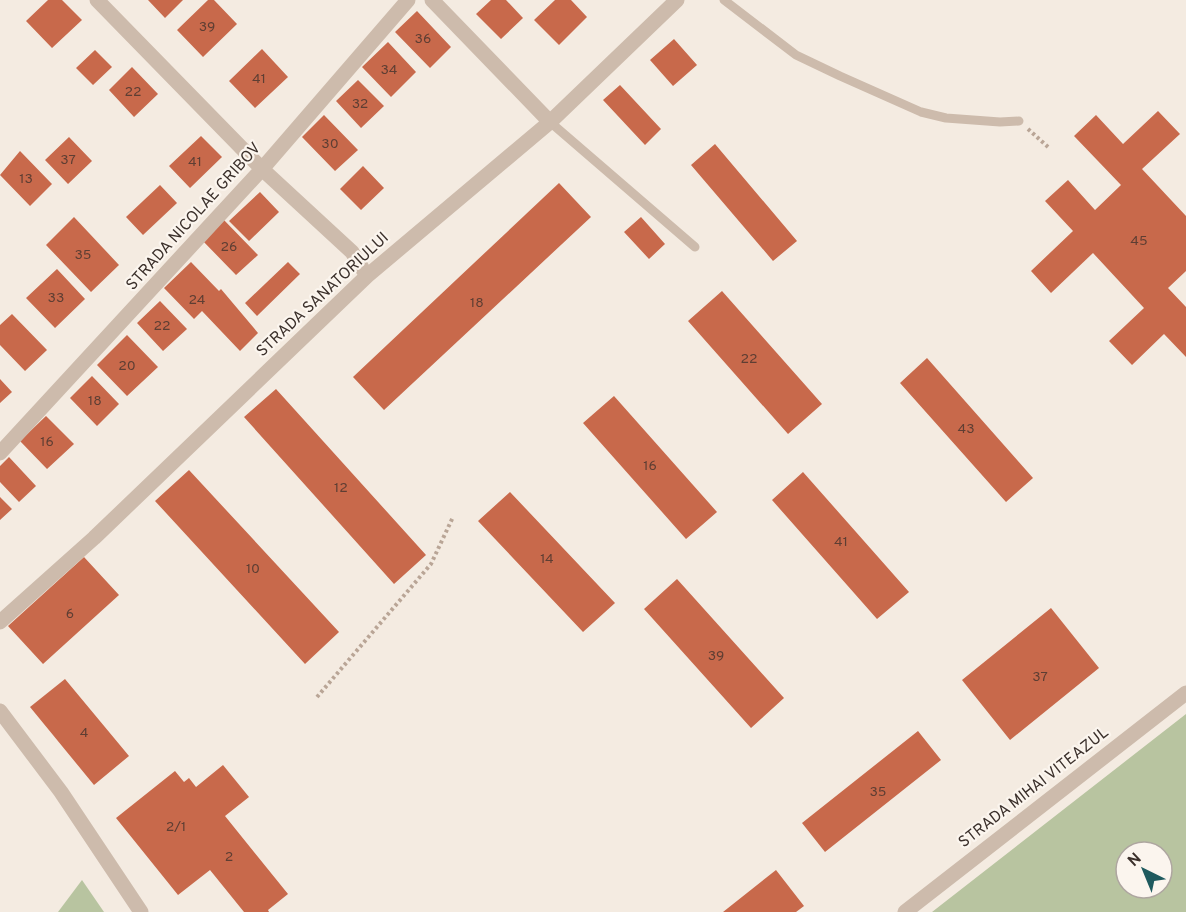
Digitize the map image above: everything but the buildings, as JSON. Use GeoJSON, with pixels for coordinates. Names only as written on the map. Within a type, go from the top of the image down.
{"type":"FeatureCollection","features":[{"type":"Feature","properties":{"kind":"street"},"geometry":{"type":"LineString","coordinates":[[97,0],[262,169],[352,252],[367,276]]}},
{"type":"Feature","properties":{"kind":"street","name":"STRADA NICOLAE GRIBOV"},"geometry":{"type":"LineString","coordinates":[[0,453],[262,169],[408,0]]}},
{"type":"Feature","properties":{"kind":"street"},"geometry":{"type":"LineString","coordinates":[[432,0],[550,122]]}},
{"type":"Feature","properties":{"kind":"street","name":"STRADA SANATORIULUI"},"geometry":{"type":"LineString","coordinates":[[0,622],[94,538],[367,276],[550,122],[677,0]]}},
{"type":"Feature","properties":{"kind":"street","name":"STRADA MIHAI VITEAZUL"},"geometry":{"type":"LineString","coordinates":[[905,912],[1186,693]]}},
{"type":"Feature","properties":{"kind":"street"},"geometry":{"type":"LineString","coordinates":[[0,711],[62,792],[141,912]]}},
{"type":"Feature","properties":{"kind":"lane"},"geometry":{"type":"LineString","coordinates":[[724,0],[796,55],[921,112],[946,118],[1019,121]]}},
{"type":"Feature","properties":{"kind":"lane"},"geometry":{"type":"LineString","coordinates":[[550,122],[695,247]]}},
{"type":"Feature","properties":{"kind":"path"},"geometry":{"type":"LineString","coordinates":[[1019,121],[1048,147]]}},
{"type":"Feature","properties":{"kind":"path"},"geometry":{"type":"LineString","coordinates":[[317,697],[431,564],[453,517]]}},
{"type":"Feature","properties":{"kind":"green space"},"geometry":{"type":"Polygon","coordinates":[[[1186,714],[1186,912],[932,912],[1186,714]]]}},
{"type":"Feature","properties":{"kind":"green space"},"geometry":{"type":"Polygon","coordinates":[[[82,880],[104,912],[58,912],[82,880]]]}}]}
